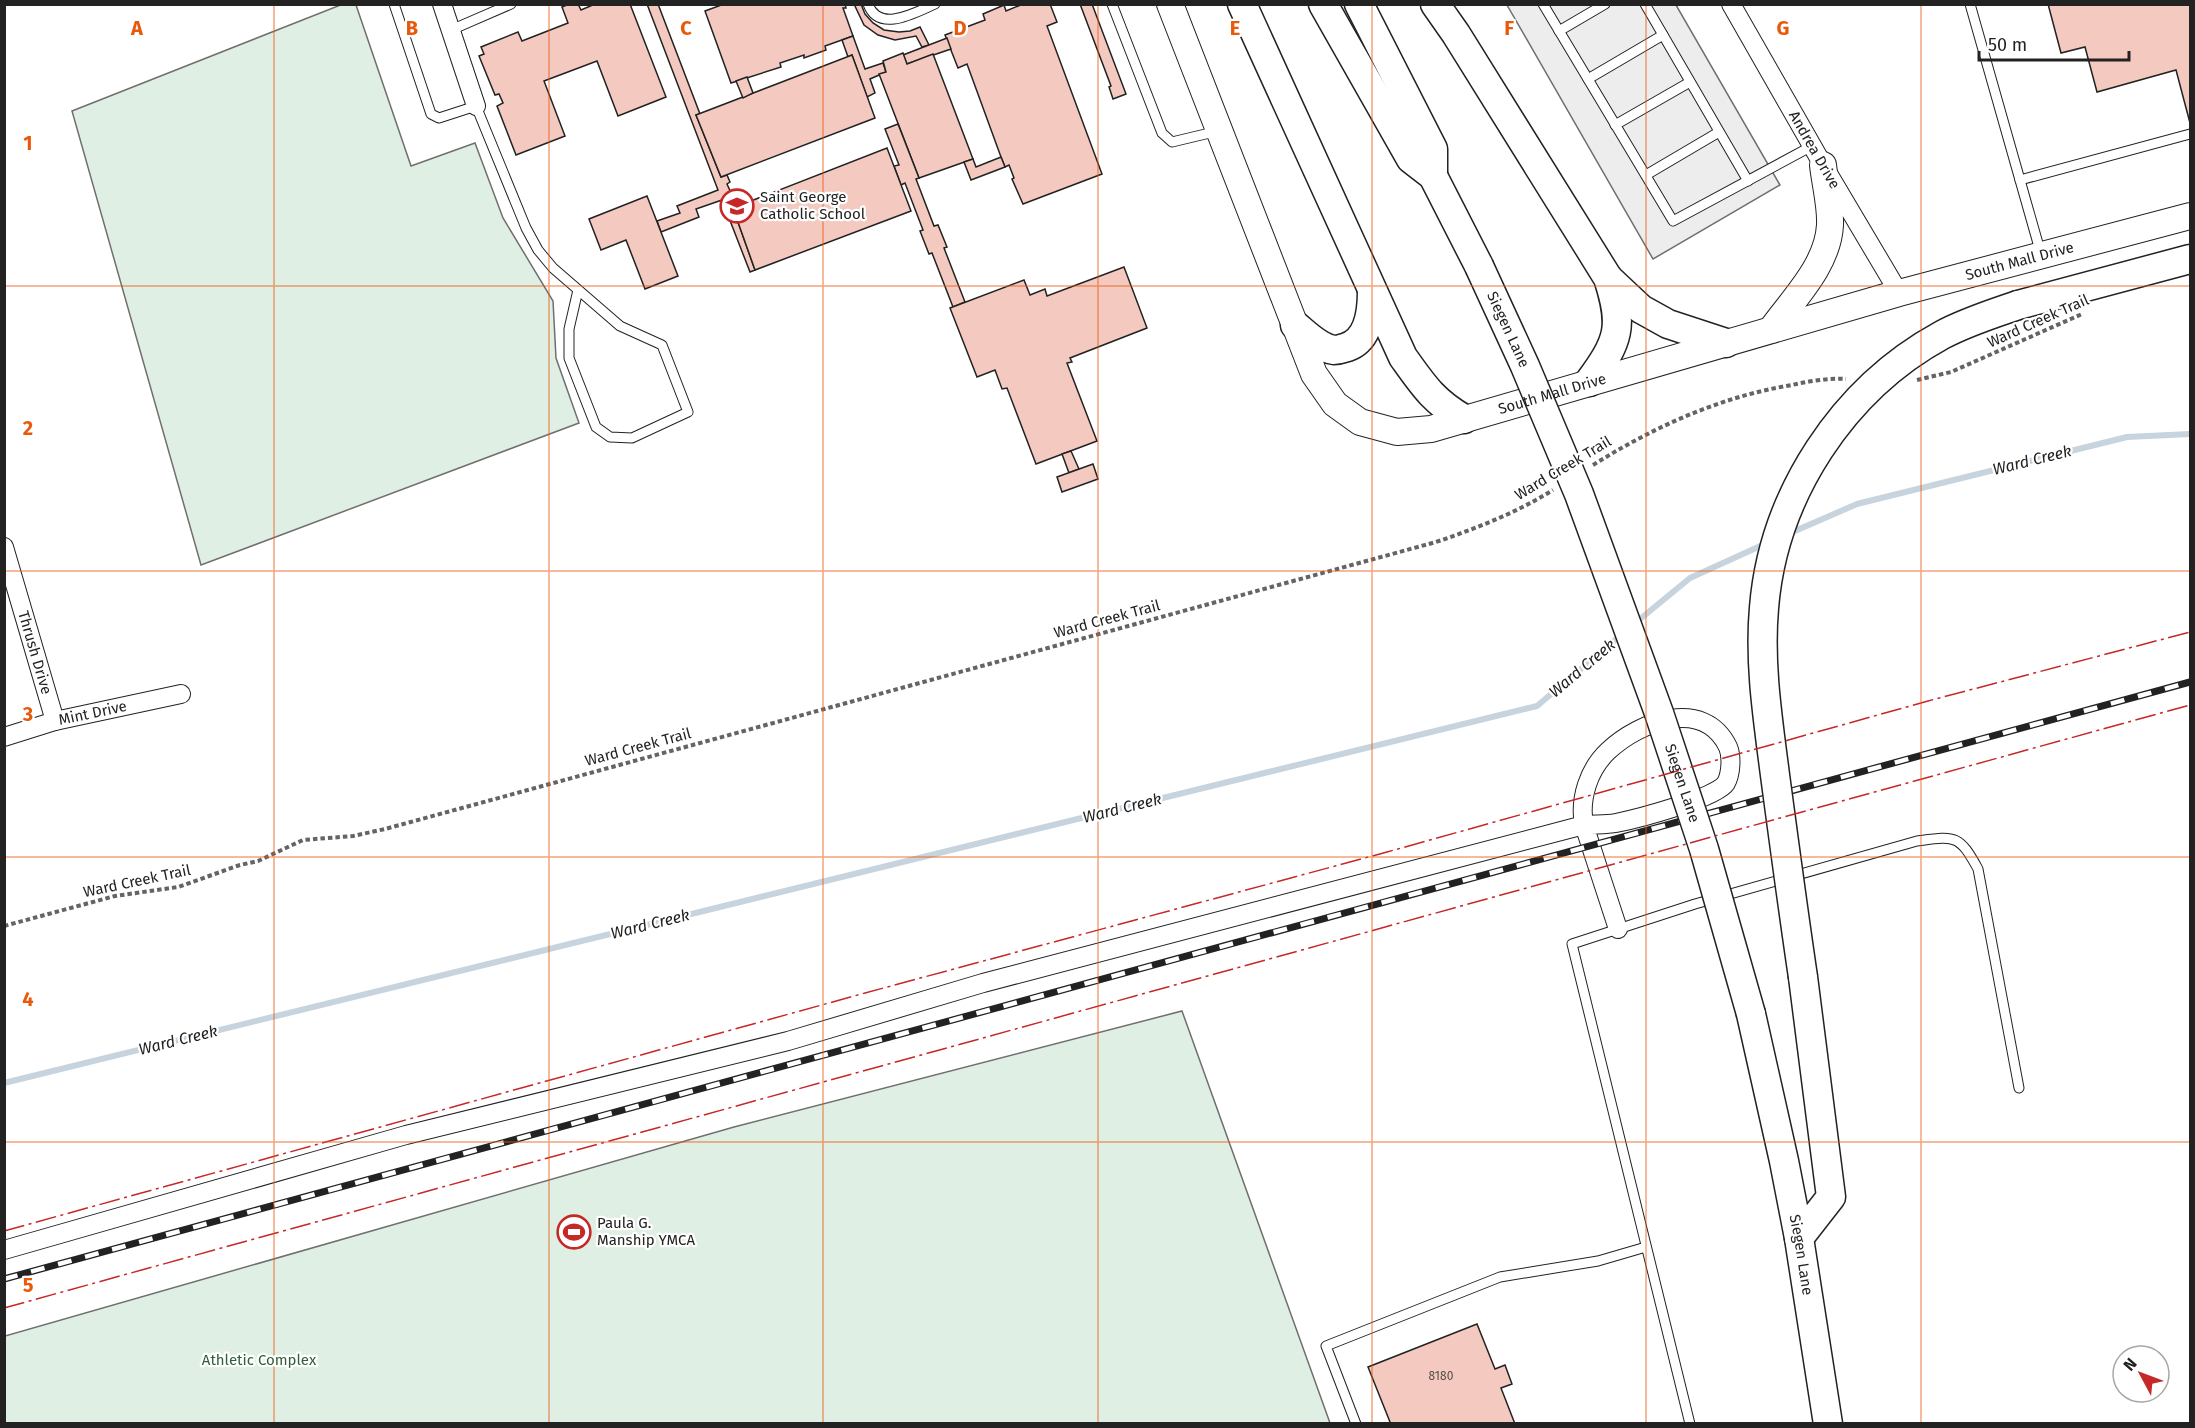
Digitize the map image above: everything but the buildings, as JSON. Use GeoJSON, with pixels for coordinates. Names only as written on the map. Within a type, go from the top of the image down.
{"type":"FeatureCollection","features":[{"type":"Feature","properties":{"kind":"main road"},"geometry":{"type":"LineString","coordinates":[[1242,4],[1404,357],[1429,394],[1447,410],[1464,419]]}},
{"type":"Feature","properties":{"kind":"main road","name":"Siegen Lane"},"geometry":{"type":"LineString","coordinates":[[1323,4],[1412,159],[1433,176],[1479,266],[1525,366],[1579,494],[1655,701],[1704,849],[1750,1014],[1784,1161],[1799,1238],[1828,1424]]}},
{"type":"Feature","properties":{"kind":"main road","name":"Siegen Lane"},"geometry":{"type":"LineString","coordinates":[[1359,4],[1433,149],[1433,176]]}},
{"type":"Feature","properties":{"kind":"main road"},"geometry":{"type":"LineString","coordinates":[[1435,4],[1608,278],[1616,304],[1618,327],[1609,355],[1589,382]]}},
{"type":"Feature","properties":{"kind":"main road"},"geometry":{"type":"LineString","coordinates":[[1799,1238],[1831,1197],[1764,682],[1764,606],[1780,531],[1793,496],[1826,439],[1850,408],[1869,388],[1916,350],[1943,334],[2018,305],[2190,259]]}},
{"type":"Feature","properties":{"kind":"main road"},"geometry":{"type":"LineString","coordinates":[[1608,278],[1641,309],[1668,324],[1726,343]]}},
{"type":"Feature","properties":{"kind":"main road"},"geometry":{"type":"LineString","coordinates":[[1295,325],[1317,343],[1335,350],[1353,346],[1366,331],[1372,312],[1372,291]]}},
{"type":"Feature","properties":{"kind":"street"},"geometry":{"type":"LineString","coordinates":[[442,4],[476,106]]}},
{"type":"Feature","properties":{"kind":"street","name":"South Mall Drive"},"geometry":{"type":"LineString","coordinates":[[1170,4],[1314,374],[1335,404],[1360,422],[1397,432],[1431,429],[1899,293],[2190,216]]}},
{"type":"Feature","properties":{"kind":"street","name":"Andrea Drive"},"geometry":{"type":"LineString","coordinates":[[1731,4],[1899,293]]}},
{"type":"Feature","properties":{"kind":"street"},"geometry":{"type":"LineString","coordinates":[[1771,330],[1815,270],[1825,252],[1830,224],[1817,155]]}},
{"type":"Feature","properties":{"kind":"street","name":"Thrush Drive"},"geometry":{"type":"LineString","coordinates":[[4,547],[55,721]]}},
{"type":"Feature","properties":{"kind":"street","name":"Mint Drive"},"geometry":{"type":"LineString","coordinates":[[4,737],[55,721],[181,694]]}},
{"type":"Feature","properties":{"kind":"street"},"geometry":{"type":"LineString","coordinates":[[4,1250],[406,1135],[788,1041],[983,983],[1584,825],[1616,823],[1714,793],[1725,783],[1730,770],[1730,751],[1721,734],[1710,725],[1693,718],[1662,720],[1630,734],[1597,761],[1584,792],[1582,813],[1584,825],[1618,929]]}},
{"type":"Feature","properties":{"kind":"lane"},"geometry":{"type":"LineString","coordinates":[[394,4],[432,114],[439,117],[476,106],[526,228],[538,250],[553,268],[620,326],[662,345],[687,412],[632,438],[610,437],[596,427],[569,358],[569,329],[578,290]]}},
{"type":"Feature","properties":{"kind":"lane"},"geometry":{"type":"LineString","coordinates":[[451,30],[511,4]]}},
{"type":"Feature","properties":{"kind":"lane"},"geometry":{"type":"LineString","coordinates":[[868,4],[870,9],[881,18],[894,20],[935,4]]}},
{"type":"Feature","properties":{"kind":"lane"},"geometry":{"type":"LineString","coordinates":[[1112,4],[1162,134],[1172,142],[1220,131]]}},
{"type":"Feature","properties":{"kind":"lane"},"geometry":{"type":"LineString","coordinates":[[1543,4],[1673,221],[1748,181],[1817,155]]}},
{"type":"Feature","properties":{"kind":"lane"},"geometry":{"type":"LineString","coordinates":[[1559,31],[1605,4]]}},
{"type":"Feature","properties":{"kind":"lane"},"geometry":{"type":"LineString","coordinates":[[1645,4],[1748,181]]}},
{"type":"Feature","properties":{"kind":"lane"},"geometry":{"type":"LineString","coordinates":[[1970,4],[2042,256]]}},
{"type":"Feature","properties":{"kind":"lane"},"geometry":{"type":"LineString","coordinates":[[1588,79],[1663,35]]}},
{"type":"Feature","properties":{"kind":"lane"},"geometry":{"type":"LineString","coordinates":[[1615,125],[1690,82]]}},
{"type":"Feature","properties":{"kind":"lane"},"geometry":{"type":"LineString","coordinates":[[1646,175],[1719,132]]}},
{"type":"Feature","properties":{"kind":"lane"},"geometry":{"type":"LineString","coordinates":[[2020,180],[2190,134]]}},
{"type":"Feature","properties":{"kind":"lane"},"geometry":{"type":"LineString","coordinates":[[1679,1424],[1689,1422],[1572,944],[1695,904],[1917,841],[1944,837],[1959,840],[1978,869],[2019,1088]]}},
{"type":"Feature","properties":{"kind":"lane"},"geometry":{"type":"LineString","coordinates":[[1356,1424],[1326,1346],[1500,1277],[1598,1261],[1646,1247]]}},
{"type":"Feature","properties":{"kind":"path","name":"Ward Creek Trail"},"geometry":{"type":"LineString","coordinates":[[1910,380],[1936,377],[1951,372],[2091,311]]}},
{"type":"Feature","properties":{"kind":"path","name":"Ward Creek Trail"},"geometry":{"type":"LineString","coordinates":[[1588,468],[1653,430],[1689,413],[1777,387],[1838,378],[1848,379]]}},
{"type":"Feature","properties":{"kind":"path","name":"Ward Creek Trail"},"geometry":{"type":"LineString","coordinates":[[4,926],[115,896],[178,887],[258,861],[303,840],[352,836],[385,829],[1436,542],[1483,526],[1532,503],[1560,486]]}},
{"type":"Feature","properties":{"kind":"green space"},"geometry":{"type":"Polygon","coordinates":[[[343,4],[356,5],[411,166],[475,143],[503,218],[553,301],[556,358],[579,423],[201,565],[72,111],[343,4]]]}},
{"type":"Feature","properties":{"kind":"green space","name":"Athletic Complex"},"geometry":{"type":"Polygon","coordinates":[[[1182,1011],[1330,1423],[5,1423],[5,1336],[734,1127],[1182,1011]]]}},
{"type":"Feature","properties":{"kind":"shaded area"},"geometry":{"type":"Polygon","coordinates":[[[1507,5],[1676,5],[1780,185],[1653,259],[1507,5]]]}},
{"type":"Feature","properties":{"kind":"waterway","name":"Ward Creek"},"geometry":{"type":"LineString","coordinates":[[1788,534],[1857,504],[2127,437],[2190,434]]}},
{"type":"Feature","properties":{"kind":"waterway","name":"Ward Creek"},"geometry":{"type":"LineString","coordinates":[[1634,624],[1690,578],[1767,543]]}},
{"type":"Feature","properties":{"kind":"waterway","name":"Ward Creek"},"geometry":{"type":"LineString","coordinates":[[4,1083],[1537,706],[1621,635]]}},
{"type":"Feature","properties":{"kind":"railway"},"geometry":{"type":"LineString","coordinates":[[4,1279],[2190,682]]}},
{"type":"Feature","properties":{"kind":"power"},"geometry":{"type":"LineString","coordinates":[[4,1231],[865,993],[1387,852],[1928,701],[2190,632]]}},
{"type":"Feature","properties":{"kind":"power"},"geometry":{"type":"LineString","coordinates":[[4,1308],[2190,705]]}},
{"type":"Feature","properties":{"kind":"place","name":"Saint George Catholic School"},"geometry":{"type":"Point","coordinates":[737,206]}},
{"type":"Feature","properties":{"kind":"place","name":"Paula G. Manship YMCA"},"geometry":{"type":"Point","coordinates":[574,1232]}}]}
